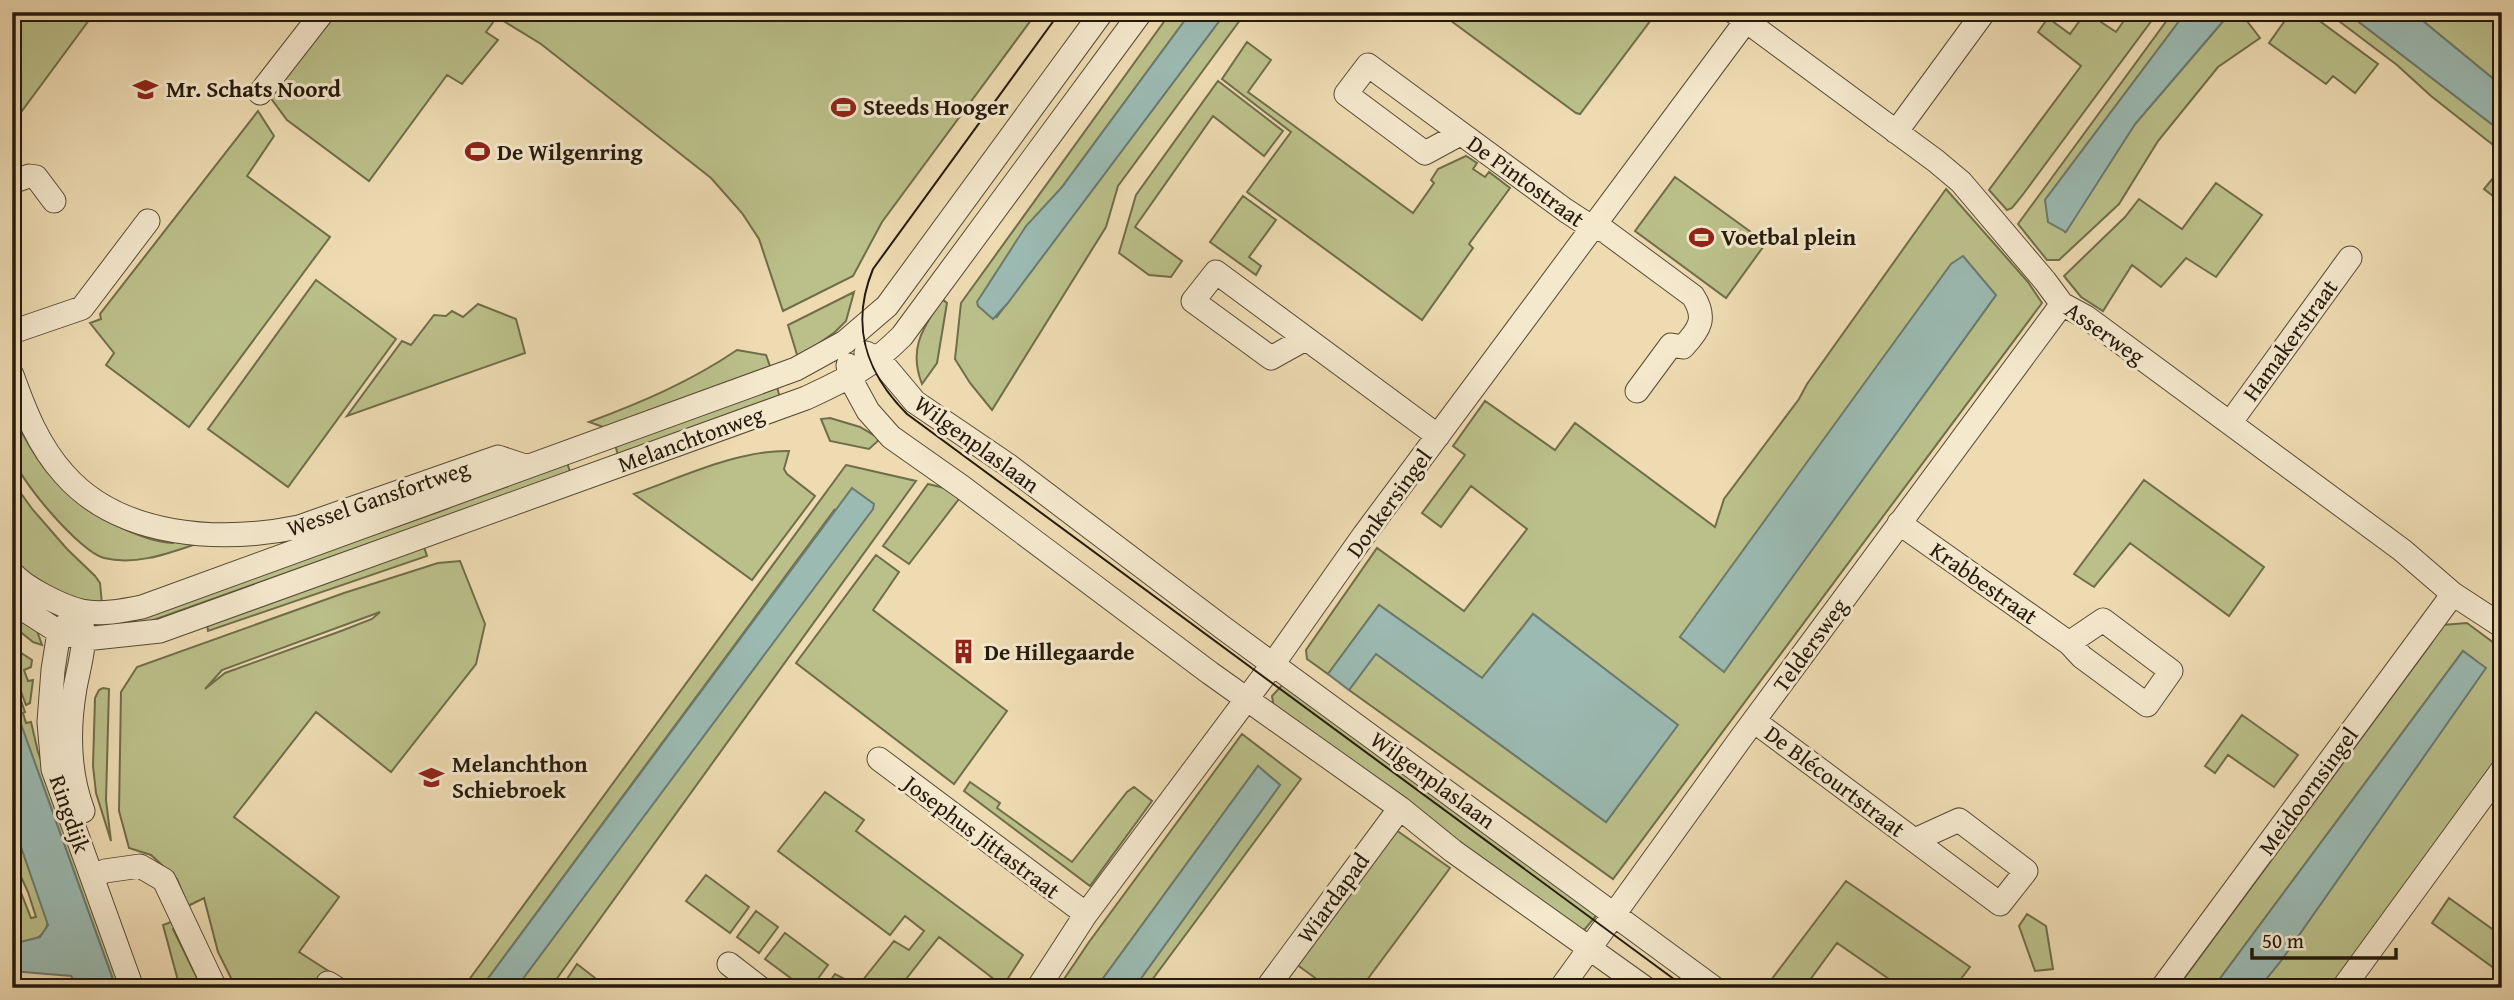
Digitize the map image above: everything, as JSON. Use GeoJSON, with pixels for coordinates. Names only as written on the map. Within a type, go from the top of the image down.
{"type":"FeatureCollection","features":[{"type":"Feature","properties":{"kind":"street"},"geometry":{"type":"LineString","coordinates":[[260,93],[323,12]]}},
{"type":"Feature","properties":{"kind":"street","name":"Melanchtonweg"},"geometry":{"type":"LineString","coordinates":[[80,611],[112,612],[142,607],[796,369],[845,342],[887,306],[1102,12]]}},
{"type":"Feature","properties":{"kind":"street","name":"Melanchtonweg"},"geometry":{"type":"LineString","coordinates":[[85,639],[160,631],[807,398],[850,378],[879,359],[902,336],[1141,12]]}},
{"type":"Feature","properties":{"kind":"street"},"geometry":{"type":"LineString","coordinates":[[1896,132],[1984,12]]}},
{"type":"Feature","properties":{"kind":"street","name":"Asserweg"},"geometry":{"type":"LineString","coordinates":[[1740,17],[1937,161],[1961,182],[2062,304],[2086,317],[2402,550],[2453,594],[2502,626]]}},
{"type":"Feature","properties":{"kind":"street","name":"Donkersingel"},"geometry":{"type":"LineString","coordinates":[[1038,988],[1086,914],[1273,664],[1591,228],[1740,17]]}},
{"type":"Feature","properties":{"kind":"street","name":"De Pintostraat"},"geometry":{"type":"LineString","coordinates":[[1460,134],[1425,153],[1346,94],[1368,65],[1591,228],[1605,231],[1693,296],[1702,310],[1694,335],[1683,347],[1671,345],[1637,391]]}},
{"type":"Feature","properties":{"kind":"street"},"geometry":{"type":"LineString","coordinates":[[12,181],[29,176],[36,177],[54,201]]}},
{"type":"Feature","properties":{"kind":"street"},"geometry":{"type":"LineString","coordinates":[[12,332],[82,308],[148,221]]}},
{"type":"Feature","properties":{"kind":"street","name":"Hamakerstraat"},"geometry":{"type":"LineString","coordinates":[[2230,423],[2350,258]]}},
{"type":"Feature","properties":{"kind":"street","name":"Teldersweg"},"geometry":{"type":"LineString","coordinates":[[1561,988],[2062,304]]}},
{"type":"Feature","properties":{"kind":"street"},"geometry":{"type":"LineString","coordinates":[[1305,339],[1438,436]]}},
{"type":"Feature","properties":{"kind":"street","name":"Wilgenplaslaan"},"geometry":{"type":"LineString","coordinates":[[845,342],[879,359],[915,402],[1008,465],[1273,664],[1714,988]]}},
{"type":"Feature","properties":{"kind":"street","name":"Wilgenplaslaan"},"geometry":{"type":"LineString","coordinates":[[845,342],[850,378],[867,411],[891,436],[1400,808],[1453,851],[1645,988]]}},
{"type":"Feature","properties":{"kind":"street","name":"Wessel Gansfortweg"},"geometry":{"type":"LineString","coordinates":[[12,375],[36,434],[64,474],[79,488],[125,516],[181,532],[218,535],[274,532],[299,527],[498,457],[525,466]]}},
{"type":"Feature","properties":{"kind":"street","name":"Krabbestraat"},"geometry":{"type":"LineString","coordinates":[[1899,523],[2069,643]]}},
{"type":"Feature","properties":{"kind":"street"},"geometry":{"type":"LineString","coordinates":[[12,573],[38,592],[80,611],[59,632]]}},
{"type":"Feature","properties":{"kind":"street","name":"Meidoornsingel"},"geometry":{"type":"LineString","coordinates":[[2162,988],[2453,594]]}},
{"type":"Feature","properties":{"kind":"street"},"geometry":{"type":"LineString","coordinates":[[12,602],[59,632],[85,639]]}},
{"type":"Feature","properties":{"kind":"street","name":"Ringdijk"},"geometry":{"type":"LineString","coordinates":[[80,611],[85,639],[71,719],[71,765],[98,874],[132,988]]}},
{"type":"Feature","properties":{"kind":"street","name":"Ringdijk"},"geometry":{"type":"LineString","coordinates":[[59,632],[50,711],[53,769],[147,988]]}},
{"type":"Feature","properties":{"kind":"street","name":"De Blécourtstraat"},"geometry":{"type":"LineString","coordinates":[[1754,721],[1915,840]]}},
{"type":"Feature","properties":{"kind":"street","name":"Josephus Jittastraat"},"geometry":{"type":"LineString","coordinates":[[879,759],[1086,914]]}},
{"type":"Feature","properties":{"kind":"street"},"geometry":{"type":"LineString","coordinates":[[2343,988],[2502,770]]}},
{"type":"Feature","properties":{"kind":"street","name":"Wiardapad"},"geometry":{"type":"LineString","coordinates":[[1267,988],[1400,808]]}},
{"type":"Feature","properties":{"kind":"street"},"geometry":{"type":"LineString","coordinates":[[98,874],[140,866],[164,880],[215,988]]}},
{"type":"Feature","properties":{"kind":"street"},"geometry":{"type":"LineString","coordinates":[[729,964],[760,988]]}},
{"type":"Feature","properties":{"kind":"green space"},"geometry":{"type":"Polygon","coordinates":[[[12,12],[95,12],[16,119],[12,109],[12,12]]]}},
{"type":"Feature","properties":{"kind":"green space"},"geometry":{"type":"Polygon","coordinates":[[[335,12],[1037,12],[882,222],[853,276],[783,311],[759,239],[742,213],[711,178],[541,44],[497,17],[486,32],[498,40],[462,84],[447,75],[369,181],[287,120],[270,97],[335,12]]]}},
{"type":"Feature","properties":{"kind":"green space"},"geometry":{"type":"Polygon","coordinates":[[[1171,12],[1191,12],[1062,187],[996,318],[1226,12],[1246,12],[1118,186],[1106,227],[992,410],[955,359],[961,303],[1171,12]]]}},
{"type":"Feature","properties":{"kind":"green space"},"geometry":{"type":"Polygon","coordinates":[[[1439,12],[1657,12],[1580,114],[1439,12]]]}},
{"type":"Feature","properties":{"kind":"green space"},"geometry":{"type":"Polygon","coordinates":[[[2086,12],[2116,32],[2130,12],[2158,12],[2021,197],[2007,210],[1989,190],[2081,66],[2038,32],[2048,18],[2070,34],[2086,12]]]}},
{"type":"Feature","properties":{"kind":"green space"},"geometry":{"type":"Polygon","coordinates":[[[2173,12],[2186,12],[2045,200],[2065,232],[2135,124],[2231,12],[2240,12],[2260,38],[2218,67],[2158,141],[2119,204],[2059,260],[2047,260],[2018,224],[2173,12]]]}},
{"type":"Feature","properties":{"kind":"green space"},"geometry":{"type":"Polygon","coordinates":[[[2291,12],[2314,12],[2317,19],[2378,64],[2355,93],[2333,76],[2326,84],[2269,43],[2291,12]]]}},
{"type":"Feature","properties":{"kind":"green space"},"geometry":{"type":"Polygon","coordinates":[[[2327,12],[2346,12],[2502,132],[2502,152],[2431,96],[2397,65],[2327,12]]]}},
{"type":"Feature","properties":{"kind":"green space"},"geometry":{"type":"Polygon","coordinates":[[[2412,12],[2502,12],[2502,86],[2412,12]]]}},
{"type":"Feature","properties":{"kind":"green space"},"geometry":{"type":"Polygon","coordinates":[[[1247,42],[1271,60],[1248,92],[1413,213],[1434,183],[1431,180],[1438,169],[1466,156],[1477,163],[1473,169],[1485,177],[1489,172],[1510,188],[1469,244],[1473,248],[1422,320],[1247,192],[1291,132],[1222,79],[1247,42]]]}},
{"type":"Feature","properties":{"kind":"green space"},"geometry":{"type":"Polygon","coordinates":[[[1218,81],[1283,131],[1264,156],[1213,116],[1135,227],[1182,261],[1171,277],[1149,275],[1119,253],[1136,195],[1218,81]]]}},
{"type":"Feature","properties":{"kind":"green space"},"geometry":{"type":"Polygon","coordinates":[[[258,111],[274,136],[247,176],[330,237],[189,427],[106,365],[114,353],[90,323],[101,319],[100,314],[258,111]]]}},
{"type":"Feature","properties":{"kind":"green space"},"geometry":{"type":"Polygon","coordinates":[[[2502,167],[2502,203],[2484,189],[2502,167]]]}},
{"type":"Feature","properties":{"kind":"green space","name":"Voetbal plein"},"geometry":{"type":"Polygon","coordinates":[[[1675,177],[1766,243],[1726,298],[1635,231],[1675,177]]]}},
{"type":"Feature","properties":{"kind":"green space"},"geometry":{"type":"Polygon","coordinates":[[[2216,183],[2262,215],[2216,277],[2186,258],[2161,287],[2132,265],[2103,311],[2081,297],[2064,276],[2125,217],[2139,199],[2182,229],[2216,183]]]}},
{"type":"Feature","properties":{"kind":"green space"},"geometry":{"type":"Polygon","coordinates":[[[1946,189],[2028,282],[2042,303],[1613,879],[1349,690],[1375,653],[1606,822],[1677,725],[1533,614],[1482,678],[1379,605],[1328,674],[1307,659],[1306,650],[1377,548],[1464,611],[1527,529],[1471,486],[1441,527],[1422,513],[1465,455],[1453,446],[1485,401],[1555,450],[1575,423],[1715,527],[1724,499],[1799,399],[1946,189]],[[1996,295],[1680,637],[1724,671],[1996,295]]]}},
{"type":"Feature","properties":{"kind":"green space"},"geometry":{"type":"Polygon","coordinates":[[[1243,196],[1276,220],[1249,257],[1261,266],[1256,275],[1210,242],[1243,196]]]}},
{"type":"Feature","properties":{"kind":"green space"},"geometry":{"type":"Polygon","coordinates":[[[316,280],[396,339],[288,487],[208,429],[316,280]]]}},
{"type":"Feature","properties":{"kind":"green space"},"geometry":{"type":"Polygon","coordinates":[[[854,292],[846,321],[798,358],[788,325],[854,292]]]}},
{"type":"Feature","properties":{"kind":"green space"},"geometry":{"type":"Polygon","coordinates":[[[942,299],[947,303],[937,363],[922,384],[918,371],[917,349],[924,330],[942,299]]]}},
{"type":"Feature","properties":{"kind":"green space"},"geometry":{"type":"Polygon","coordinates":[[[478,304],[516,319],[525,353],[347,416],[402,341],[411,345],[434,315],[446,316],[452,311],[463,317],[478,304]]]}},
{"type":"Feature","properties":{"kind":"green space"},"geometry":{"type":"Polygon","coordinates":[[[737,350],[766,355],[771,369],[606,428],[589,422],[664,391],[737,350]]]}},
{"type":"Feature","properties":{"kind":"green space"},"geometry":{"type":"Polygon","coordinates":[[[776,383],[780,398],[618,455],[614,441],[776,383]]]}},
{"type":"Feature","properties":{"kind":"green space"},"geometry":{"type":"Polygon","coordinates":[[[12,412],[41,464],[66,492],[81,504],[116,525],[144,537],[173,543],[176,536],[199,543],[140,559],[116,560],[94,553],[51,513],[16,466],[11,450],[12,412]]]}},
{"type":"Feature","properties":{"kind":"green space"},"geometry":{"type":"Polygon","coordinates":[[[830,418],[860,427],[880,439],[869,449],[830,441],[821,419],[830,418]]]}},
{"type":"Feature","properties":{"kind":"green space"},"geometry":{"type":"Polygon","coordinates":[[[789,451],[784,469],[815,496],[752,580],[634,494],[730,460],[789,451]]]}},
{"type":"Feature","properties":{"kind":"green space"},"geometry":{"type":"Polygon","coordinates":[[[566,459],[570,472],[134,627],[134,619],[446,509],[483,490],[566,459]]]}},
{"type":"Feature","properties":{"kind":"green space"},"geometry":{"type":"Polygon","coordinates":[[[846,465],[916,481],[550,988],[516,988],[661,792],[835,509],[481,988],[463,988],[846,465]]]}},
{"type":"Feature","properties":{"kind":"green space"},"geometry":{"type":"Polygon","coordinates":[[[2144,480],[2264,567],[2229,616],[2130,543],[2094,587],[2074,574],[2144,480]]]}},
{"type":"Feature","properties":{"kind":"green space"},"geometry":{"type":"Polygon","coordinates":[[[12,481],[67,549],[95,576],[100,583],[102,604],[70,598],[12,567],[12,481]]]}},
{"type":"Feature","properties":{"kind":"green space"},"geometry":{"type":"Polygon","coordinates":[[[928,484],[957,491],[962,495],[909,564],[883,546],[928,484]]]}},
{"type":"Feature","properties":{"kind":"green space"},"geometry":{"type":"Polygon","coordinates":[[[424,547],[427,556],[208,631],[207,625],[424,547]]]}},
{"type":"Feature","properties":{"kind":"green space"},"geometry":{"type":"Polygon","coordinates":[[[876,555],[899,572],[873,610],[1007,711],[954,784],[796,663],[876,555]]]}},
{"type":"Feature","properties":{"kind":"green space"},"geometry":{"type":"Polygon","coordinates":[[[460,561],[485,624],[476,664],[391,772],[316,712],[234,817],[339,897],[299,952],[330,972],[325,978],[288,988],[236,988],[218,952],[204,898],[188,906],[177,879],[151,855],[129,848],[119,811],[121,692],[137,667],[344,593],[438,563],[460,561]],[[380,612],[222,670],[205,689],[225,673],[372,619],[380,612]]]}},
{"type":"Feature","properties":{"kind":"green space"},"geometry":{"type":"Polygon","coordinates":[[[12,613],[37,631],[42,645],[33,642],[12,625],[12,613]]]}},
{"type":"Feature","properties":{"kind":"green space"},"geometry":{"type":"Polygon","coordinates":[[[2467,623],[2502,649],[2502,754],[2331,988],[2259,988],[2485,668],[2463,651],[2213,988],[2177,988],[2430,645],[2442,625],[2467,623]]]}},
{"type":"Feature","properties":{"kind":"green space"},"geometry":{"type":"Polygon","coordinates":[[[12,647],[32,660],[31,667],[24,670],[28,681],[33,680],[30,703],[26,705],[12,667],[12,647]]]}},
{"type":"Feature","properties":{"kind":"green space"},"geometry":{"type":"Polygon","coordinates":[[[12,675],[25,712],[26,723],[31,722],[38,752],[122,988],[116,988],[12,701],[12,675]]]}},
{"type":"Feature","properties":{"kind":"green space"},"geometry":{"type":"Polygon","coordinates":[[[1284,683],[1595,911],[1596,916],[1585,929],[1580,930],[1274,708],[1272,696],[1284,683]]]}},
{"type":"Feature","properties":{"kind":"green space"},"geometry":{"type":"Polygon","coordinates":[[[103,688],[109,689],[106,800],[111,841],[96,793],[93,766],[95,698],[103,688]]]}},
{"type":"Feature","properties":{"kind":"green space"},"geometry":{"type":"Polygon","coordinates":[[[2242,715],[2298,755],[2274,787],[2228,755],[2215,773],[2205,766],[2242,715]]]}},
{"type":"Feature","properties":{"kind":"green space"},"geometry":{"type":"Polygon","coordinates":[[[1242,734],[1301,779],[1146,988],[1134,988],[1280,785],[1258,766],[1096,988],[1058,988],[1089,942],[1242,734]]]}},
{"type":"Feature","properties":{"kind":"green space"},"geometry":{"type":"Polygon","coordinates":[[[970,782],[1000,803],[997,808],[1072,862],[1127,792],[1134,787],[1152,801],[1090,886],[964,791],[970,782]]]}},
{"type":"Feature","properties":{"kind":"green space"},"geometry":{"type":"Polygon","coordinates":[[[825,792],[864,820],[856,831],[1023,955],[1003,986],[939,937],[899,988],[825,988],[835,974],[858,986],[894,941],[909,950],[924,931],[905,916],[890,935],[778,851],[825,792]]]}},
{"type":"Feature","properties":{"kind":"green space"},"geometry":{"type":"Polygon","coordinates":[[[12,821],[48,922],[41,935],[17,944],[12,891],[20,890],[31,918],[36,917],[12,857],[12,821]]]}},
{"type":"Feature","properties":{"kind":"green space"},"geometry":{"type":"Polygon","coordinates":[[[1396,830],[1450,868],[1361,988],[1329,988],[1296,964],[1396,830]]]}},
{"type":"Feature","properties":{"kind":"green space"},"geometry":{"type":"Polygon","coordinates":[[[706,875],[749,907],[730,933],[686,901],[706,875]]]}},
{"type":"Feature","properties":{"kind":"green space"},"geometry":{"type":"Polygon","coordinates":[[[1846,881],[1970,967],[1954,988],[1902,988],[1837,943],[1804,988],[1765,988],[1846,881]]]}},
{"type":"Feature","properties":{"kind":"green space"},"geometry":{"type":"Polygon","coordinates":[[[2449,898],[2502,936],[2502,974],[2432,923],[2449,898]]]}},
{"type":"Feature","properties":{"kind":"green space"},"geometry":{"type":"Polygon","coordinates":[[[756,911],[778,927],[759,953],[737,937],[756,911]]]}},
{"type":"Feature","properties":{"kind":"green space"},"geometry":{"type":"Polygon","coordinates":[[[2027,914],[2046,926],[2053,969],[2035,971],[2019,926],[2027,914]]]}},
{"type":"Feature","properties":{"kind":"green space"},"geometry":{"type":"Polygon","coordinates":[[[176,920],[179,925],[173,929],[202,988],[180,988],[163,925],[176,920]]]}},
{"type":"Feature","properties":{"kind":"green space"},"geometry":{"type":"Polygon","coordinates":[[[785,933],[828,965],[811,988],[804,988],[765,959],[785,933]]]}},
{"type":"Feature","properties":{"kind":"green space"},"geometry":{"type":"Polygon","coordinates":[[[577,964],[608,988],[561,988],[577,964]]]}},
{"type":"Feature","properties":{"kind":"water"},"geometry":{"type":"Polygon","coordinates":[[[1191,12],[1226,12],[993,319],[977,302],[1026,226],[1062,187],[1191,12]]]}},
{"type":"Feature","properties":{"kind":"water"},"geometry":{"type":"Polygon","coordinates":[[[2186,12],[2231,12],[2135,124],[2066,232],[2048,222],[2045,200],[2186,12]]]}},
{"type":"Feature","properties":{"kind":"water"},"geometry":{"type":"Polygon","coordinates":[[[2346,12],[2412,12],[2502,86],[2502,132],[2346,12]]]}},
{"type":"Feature","properties":{"kind":"water"},"geometry":{"type":"Polygon","coordinates":[[[1963,256],[1996,295],[1724,672],[1680,637],[1951,264],[1963,256]]]}},
{"type":"Feature","properties":{"kind":"water"},"geometry":{"type":"Polygon","coordinates":[[[852,488],[874,504],[873,509],[516,988],[481,988],[852,488]]]}},
{"type":"Feature","properties":{"kind":"water"},"geometry":{"type":"Polygon","coordinates":[[[1379,605],[1482,678],[1533,614],[1678,725],[1606,822],[1376,654],[1349,690],[1328,674],[1379,605]]]}},
{"type":"Feature","properties":{"kind":"water"},"geometry":{"type":"Polygon","coordinates":[[[2463,651],[2486,668],[2281,961],[2259,988],[2213,988],[2463,651]]]}},
{"type":"Feature","properties":{"kind":"water"},"geometry":{"type":"Polygon","coordinates":[[[12,701],[116,988],[79,988],[71,976],[12,971],[12,944],[40,937],[48,925],[12,821],[12,701]]]}},
{"type":"Feature","properties":{"kind":"water"},"geometry":{"type":"Polygon","coordinates":[[[1258,766],[1280,785],[1134,988],[1096,988],[1258,766]]]}},
{"type":"Feature","properties":{"kind":"tram line"},"geometry":{"type":"LineString","coordinates":[[1060,12],[873,269],[866,290],[863,328],[866,347],[881,382],[907,414],[1686,988]]}},
{"type":"Feature","properties":{"kind":"place","name":"Mr. Schats Noord"},"geometry":{"type":"Point","coordinates":[146,89]}},
{"type":"Feature","properties":{"kind":"place","name":"Steeds Hooger"},"geometry":{"type":"Point","coordinates":[843,107]}},
{"type":"Feature","properties":{"kind":"place","name":"De Wilgenring"},"geometry":{"type":"Point","coordinates":[477,152]}},
{"type":"Feature","properties":{"kind":"place","name":"Voetbal plein"},"geometry":{"type":"Point","coordinates":[1701,237]}},
{"type":"Feature","properties":{"kind":"place","name":"De Hillegaarde"},"geometry":{"type":"Point","coordinates":[964,652]}},
{"type":"Feature","properties":{"kind":"place","name":"Melanchthon Schiebroek"},"geometry":{"type":"Point","coordinates":[432,777]}}]}
